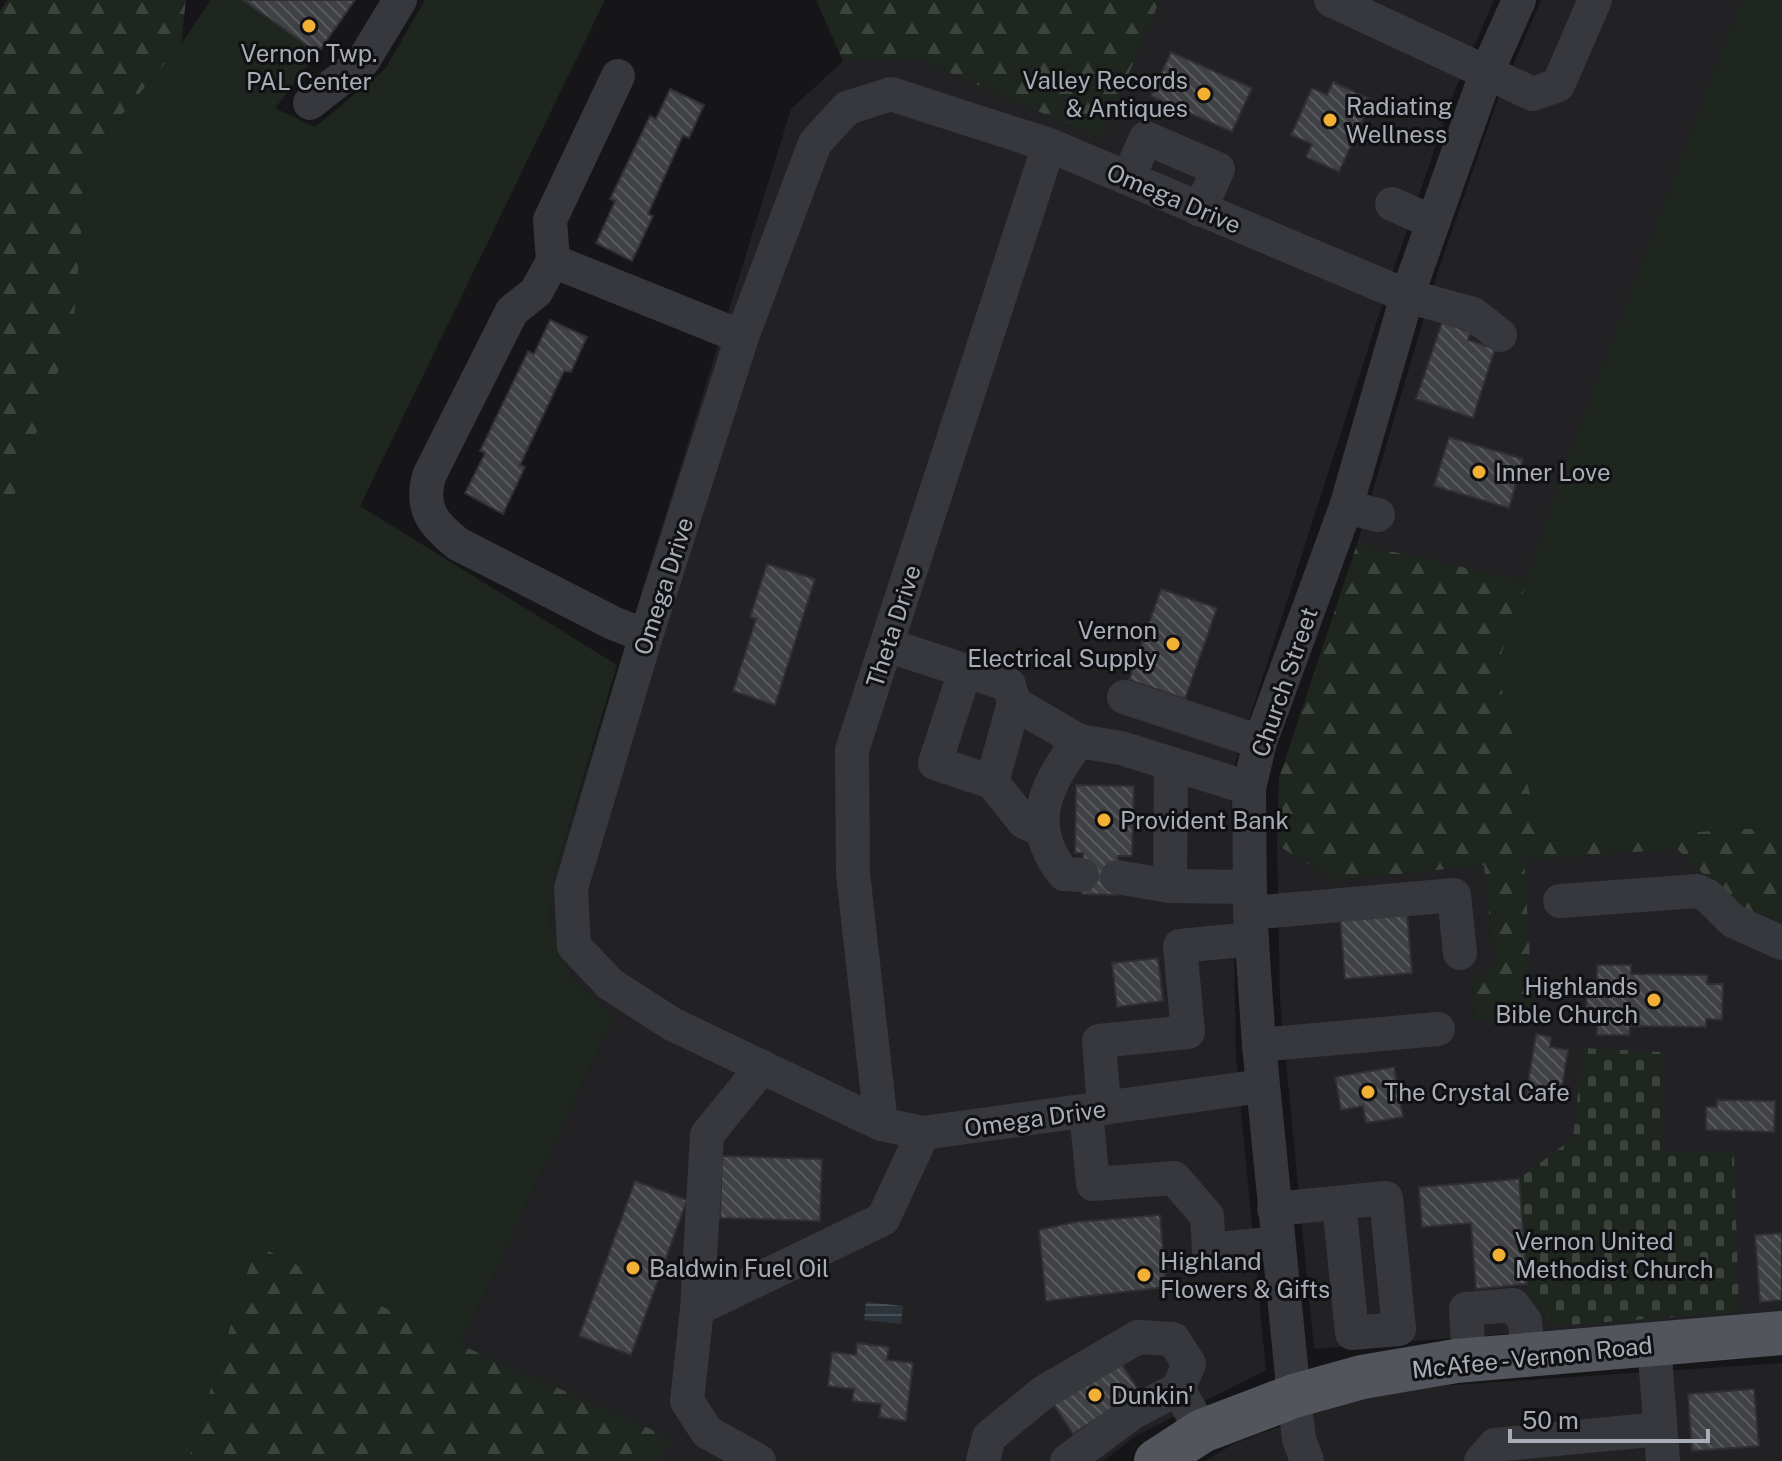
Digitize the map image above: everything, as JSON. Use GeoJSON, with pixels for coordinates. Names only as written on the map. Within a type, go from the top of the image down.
{"type":"FeatureCollection","features":[{"type":"Feature","properties":{"kind":"main road","name":"McAfee - Vernon Road"},"geometry":{"type":"LineString","coordinates":[[1157,1461],[1202,1431],[1294,1396],[1362,1377],[1469,1360],[1782,1333]]}},
{"type":"Feature","properties":{"kind":"street"},"geometry":{"type":"LineString","coordinates":[[310,103],[363,61],[400,0]]}},
{"type":"Feature","properties":{"kind":"street"},"geometry":{"type":"LineString","coordinates":[[1331,0],[1533,94],[1558,85],[1595,0]]}},
{"type":"Feature","properties":{"kind":"street","name":"Church Street"},"geometry":{"type":"LineString","coordinates":[[1307,1461],[1299,1439],[1262,1086],[1250,913],[1249,788],[1260,742],[1362,511],[1407,296],[1486,74],[1519,0]]}},
{"type":"Feature","properties":{"kind":"street"},"geometry":{"type":"LineString","coordinates":[[618,76],[550,220],[553,261],[536,292],[512,311],[429,476],[424,496],[436,527],[458,544],[646,636]]}},
{"type":"Feature","properties":{"kind":"street","name":"Omega Drive"},"geometry":{"type":"LineString","coordinates":[[1262,1086],[923,1133],[881,1124],[672,1024],[610,984],[574,946],[571,888],[646,636],[742,337],[815,143],[847,108],[891,94],[1049,145],[1407,296],[1473,314],[1500,335]]}},
{"type":"Feature","properties":{"kind":"street","name":"Theta Drive"},"geometry":{"type":"LineString","coordinates":[[881,1124],[853,874],[850,810],[852,750],[1049,145]]}},
{"type":"Feature","properties":{"kind":"street"},"geometry":{"type":"LineString","coordinates":[[1392,204],[1432,222]]}},
{"type":"Feature","properties":{"kind":"street"},"geometry":{"type":"LineString","coordinates":[[553,261],[742,337]]}},
{"type":"Feature","properties":{"kind":"street"},"geometry":{"type":"LineString","coordinates":[[887,645],[1009,685],[1014,703],[992,782]]}},
{"type":"Feature","properties":{"kind":"street"},"geometry":{"type":"LineString","coordinates":[[965,671],[935,763],[992,782],[1024,822],[1040,829]]}},
{"type":"Feature","properties":{"kind":"street"},"geometry":{"type":"LineString","coordinates":[[1124,697],[1260,742]]}},
{"type":"Feature","properties":{"kind":"street"},"geometry":{"type":"LineString","coordinates":[[1014,703],[1079,741],[1121,748],[1249,788]]}},
{"type":"Feature","properties":{"kind":"street"},"geometry":{"type":"LineString","coordinates":[[1079,741],[1055,771],[1040,829],[1049,856],[1064,874],[1082,875]]}},
{"type":"Feature","properties":{"kind":"street"},"geometry":{"type":"LineString","coordinates":[[1170,886],[1171,764]]}},
{"type":"Feature","properties":{"kind":"street"},"geometry":{"type":"LineString","coordinates":[[1117,877],[1170,886],[1250,913]]}},
{"type":"Feature","properties":{"kind":"street"},"geometry":{"type":"LineString","coordinates":[[1560,901],[1697,891],[1708,896],[1733,921],[1782,943]]}},
{"type":"Feature","properties":{"kind":"street"},"geometry":{"type":"LineString","coordinates":[[1277,1243],[1209,1250],[1207,1216],[1174,1178],[1093,1184],[1099,1041],[1188,1032],[1180,946],[1250,913],[1454,895],[1460,953]]}},
{"type":"Feature","properties":{"kind":"street"},"geometry":{"type":"LineString","coordinates":[[1259,1045],[1438,1029]]}},
{"type":"Feature","properties":{"kind":"street"},"geometry":{"type":"LineString","coordinates":[[759,1461],[707,1432],[687,1401],[697,1309],[707,1135],[762,1067]]}},
{"type":"Feature","properties":{"kind":"street"},"geometry":{"type":"LineString","coordinates":[[697,1309],[883,1219],[923,1133]]}},
{"type":"Feature","properties":{"kind":"street"},"geometry":{"type":"LineString","coordinates":[[1274,1209],[1339,1203]]}},
{"type":"Feature","properties":{"kind":"street"},"geometry":{"type":"LineString","coordinates":[[983,1461],[989,1437],[1044,1392],[1138,1337],[1173,1339],[1189,1364],[1178,1389],[1132,1413],[1067,1461]]}},
{"type":"Feature","properties":{"kind":"street"},"geometry":{"type":"LineString","coordinates":[[1481,1461],[1495,1445],[1662,1445],[1654,1344]]}},
{"type":"Feature","properties":{"kind":"street"},"geometry":{"type":"LineString","coordinates":[[1178,1389],[1202,1431]]}},
{"type":"Feature","properties":{"kind":"shaded area"},"geometry":{"type":"Polygon","coordinates":[[[1160,0],[1494,0],[1453,95],[1390,280],[1231,776],[1236,1057],[1266,1370],[1136,1436],[1103,1461],[660,1461],[670,1438],[461,1345],[614,1016],[574,980],[549,922],[556,869],[791,109],[843,61],[921,60],[1101,139],[1160,0]]]}},
{"type":"Feature","properties":{"kind":"shaded area"},"geometry":{"type":"Polygon","coordinates":[[[1541,0],[1741,0],[1527,581],[1357,544],[1436,277],[1495,107],[1541,0]]]}},
{"type":"Feature","properties":{"kind":"shaded area"},"geometry":{"type":"Polygon","coordinates":[[[1277,845],[1336,881],[1484,865],[1494,964],[1472,982],[1474,1021],[1534,1022],[1523,860],[1677,849],[1745,913],[1782,929],[1782,1312],[1314,1349],[1280,1001],[1277,845]]]}},
{"type":"Feature","properties":{"kind":"shaded area"},"geometry":{"type":"Polygon","coordinates":[[[866,1302],[903,1306],[901,1324],[864,1320],[866,1302]]]}},
{"type":"Feature","properties":{"kind":"shaded area"},"geometry":{"type":"Polygon","coordinates":[[[1782,1363],[1782,1461],[1205,1461],[1235,1443],[1353,1400],[1409,1388],[1782,1363]]]}},
{"type":"Feature","properties":{"kind":"green space"},"geometry":{"type":"Polygon","coordinates":[[[7,0],[186,0],[181,44],[88,155],[73,329],[0,536],[0,11],[7,0]]]}},
{"type":"Feature","properties":{"kind":"green space"},"geometry":{"type":"Polygon","coordinates":[[[211,0],[243,0],[318,53],[275,108],[315,127],[385,69],[425,0],[605,0],[360,506],[617,665],[556,869],[549,922],[574,980],[614,1016],[461,1345],[256,1246],[188,1461],[0,1461],[0,536],[73,329],[88,155],[181,44],[211,0]]]}},
{"type":"Feature","properties":{"kind":"green space"},"geometry":{"type":"Polygon","coordinates":[[[816,0],[1160,0],[1101,139],[921,60],[843,61],[816,0]]]}},
{"type":"Feature","properties":{"kind":"green space"},"geometry":{"type":"Polygon","coordinates":[[[1741,0],[1782,0],[1782,827],[1543,841],[1496,669],[1566,463],[1741,0]]]}},
{"type":"Feature","properties":{"kind":"green space"},"geometry":{"type":"Polygon","coordinates":[[[1357,544],[1527,581],[1496,669],[1543,841],[1782,827],[1782,929],[1745,913],[1677,849],[1524,860],[1534,1022],[1474,1021],[1472,982],[1494,964],[1484,865],[1336,881],[1277,845],[1279,778],[1357,544]]]}},
{"type":"Feature","properties":{"kind":"green space"},"geometry":{"type":"Polygon","coordinates":[[[1583,1048],[1661,1052],[1660,1152],[1734,1152],[1739,1312],[1553,1326],[1528,1292],[1519,1179],[1573,1138],[1583,1048]]]}},
{"type":"Feature","properties":{"kind":"green space"},"geometry":{"type":"Polygon","coordinates":[[[256,1245],[461,1345],[671,1438],[660,1461],[188,1461],[256,1245]]]}},
{"type":"Feature","properties":{"kind":"building","name":"Vernon Twp. PAL Center"},"geometry":{"type":"Polygon","coordinates":[[[243,0],[355,0],[318,53],[243,0]]]}},
{"type":"Feature","properties":{"kind":"building"},"geometry":{"type":"Polygon","coordinates":[[[1171,52],[1252,88],[1232,132],[1151,96],[1171,52]]]}},
{"type":"Feature","properties":{"kind":"building","name":"Radiating Wellness"},"geometry":{"type":"Polygon","coordinates":[[[1333,82],[1372,100],[1339,172],[1306,157],[1312,144],[1291,135],[1312,88],[1327,95],[1333,82]]]}},
{"type":"Feature","properties":{"kind":"building"},"geometry":{"type":"Polygon","coordinates":[[[670,89],[704,105],[689,138],[683,135],[648,214],[653,216],[632,261],[596,243],[615,201],[610,199],[650,116],[656,119],[670,89]]]}},
{"type":"Feature","properties":{"kind":"building"},"geometry":{"type":"Polygon","coordinates":[[[550,320],[587,337],[571,372],[564,371],[520,465],[525,467],[503,514],[465,493],[485,453],[480,451],[528,351],[534,354],[550,320]]]}},
{"type":"Feature","properties":{"kind":"building"},"geometry":{"type":"Polygon","coordinates":[[[1442,322],[1471,332],[1468,340],[1495,349],[1473,418],[1416,399],[1442,322]]]}},
{"type":"Feature","properties":{"kind":"building","name":"Inner Love"},"geometry":{"type":"Polygon","coordinates":[[[1449,437],[1523,459],[1509,508],[1434,486],[1449,437]]]}},
{"type":"Feature","properties":{"kind":"building"},"geometry":{"type":"Polygon","coordinates":[[[767,564],[815,579],[775,705],[733,691],[756,619],[750,617],[767,564]]]}},
{"type":"Feature","properties":{"kind":"building","name":"Vernon Electrical Supply"},"geometry":{"type":"Polygon","coordinates":[[[1161,589],[1217,608],[1185,699],[1129,680],[1161,589]]]}},
{"type":"Feature","properties":{"kind":"building","name":"Provident Bank"},"geometry":{"type":"Polygon","coordinates":[[[1076,785],[1134,786],[1132,856],[1118,856],[1117,895],[1082,894],[1083,853],[1075,853],[1076,785]]]}},
{"type":"Feature","properties":{"kind":"building"},"geometry":{"type":"Polygon","coordinates":[[[1407,911],[1412,973],[1345,979],[1340,918],[1407,911]]]}},
{"type":"Feature","properties":{"kind":"building"},"geometry":{"type":"Polygon","coordinates":[[[1158,958],[1163,1001],[1117,1007],[1112,963],[1158,958]]]}},
{"type":"Feature","properties":{"kind":"building","name":"Highlands Bible Church"},"geometry":{"type":"Polygon","coordinates":[[[1597,965],[1631,965],[1631,974],[1708,975],[1707,984],[1723,984],[1722,1020],[1706,1019],[1706,1027],[1630,1026],[1629,1035],[1597,1035],[1597,1015],[1586,1015],[1587,981],[1597,981],[1597,965]]]}},
{"type":"Feature","properties":{"kind":"building"},"geometry":{"type":"Polygon","coordinates":[[[1536,1034],[1551,1037],[1550,1047],[1568,1050],[1560,1100],[1526,1095],[1536,1034]]]}},
{"type":"Feature","properties":{"kind":"building","name":"The Crystal Cafe"},"geometry":{"type":"Polygon","coordinates":[[[1394,1067],[1403,1117],[1366,1123],[1363,1106],[1341,1110],[1335,1077],[1394,1067]]]}},
{"type":"Feature","properties":{"kind":"building"},"geometry":{"type":"Polygon","coordinates":[[[1717,1100],[1775,1101],[1774,1132],[1706,1130],[1706,1107],[1717,1107],[1717,1100]]]}},
{"type":"Feature","properties":{"kind":"building"},"geometry":{"type":"Polygon","coordinates":[[[722,1156],[822,1159],[820,1221],[720,1218],[722,1156]]]}},
{"type":"Feature","properties":{"kind":"building","name":"Vernon United Methodist Church"},"geometry":{"type":"Polygon","coordinates":[[[1519,1179],[1527,1284],[1476,1289],[1471,1223],[1422,1227],[1419,1187],[1519,1179]]]}},
{"type":"Feature","properties":{"kind":"building","name":"Baldwin Fuel Oil"},"geometry":{"type":"Polygon","coordinates":[[[635,1181],[687,1200],[631,1355],[579,1336],[635,1181]]]}},
{"type":"Feature","properties":{"kind":"building"},"geometry":{"type":"Polygon","coordinates":[[[1160,1215],[1166,1287],[1046,1301],[1039,1230],[1075,1222],[1160,1215]]]}},
{"type":"Feature","properties":{"kind":"building"},"geometry":{"type":"Polygon","coordinates":[[[1782,1233],[1782,1300],[1760,1302],[1755,1235],[1782,1233]]]}},
{"type":"Feature","properties":{"kind":"building"},"geometry":{"type":"Polygon","coordinates":[[[857,1343],[889,1347],[887,1360],[913,1363],[906,1421],[879,1417],[881,1404],[852,1401],[854,1389],[828,1386],[832,1352],[856,1355],[857,1343]]]}},
{"type":"Feature","properties":{"kind":"building","name":"Dunkin'"},"geometry":{"type":"Polygon","coordinates":[[[1117,1357],[1139,1391],[1073,1434],[1051,1400],[1117,1357]]]}},
{"type":"Feature","properties":{"kind":"building"},"geometry":{"type":"Polygon","coordinates":[[[1754,1389],[1759,1446],[1692,1451],[1688,1394],[1754,1389]]]}},
{"type":"Feature","properties":{"kind":"place","name":"Vernon Twp. PAL Center"},"geometry":{"type":"Point","coordinates":[309,26]}},
{"type":"Feature","properties":{"kind":"place","name":"Valley Records & Antiques"},"geometry":{"type":"Point","coordinates":[1204,94]}},
{"type":"Feature","properties":{"kind":"place","name":"Radiating Wellness"},"geometry":{"type":"Point","coordinates":[1330,120]}},
{"type":"Feature","properties":{"kind":"place","name":"Inner Love"},"geometry":{"type":"Point","coordinates":[1479,472]}},
{"type":"Feature","properties":{"kind":"place","name":"Vernon Electrical Supply"},"geometry":{"type":"Point","coordinates":[1173,644]}},
{"type":"Feature","properties":{"kind":"place","name":"Provident Bank"},"geometry":{"type":"Point","coordinates":[1104,820]}},
{"type":"Feature","properties":{"kind":"place","name":"Highlands Bible Church"},"geometry":{"type":"Point","coordinates":[1654,1000]}},
{"type":"Feature","properties":{"kind":"place","name":"The Crystal Cafe"},"geometry":{"type":"Point","coordinates":[1368,1092]}},
{"type":"Feature","properties":{"kind":"place","name":"Vernon United Methodist Church"},"geometry":{"type":"Point","coordinates":[1499,1255]}},
{"type":"Feature","properties":{"kind":"place","name":"Baldwin Fuel Oil"},"geometry":{"type":"Point","coordinates":[633,1268]}},
{"type":"Feature","properties":{"kind":"place","name":"Highland Flowers & Gifts"},"geometry":{"type":"Point","coordinates":[1144,1275]}},
{"type":"Feature","properties":{"kind":"place","name":"Dunkin'"},"geometry":{"type":"Point","coordinates":[1095,1395]}}]}
